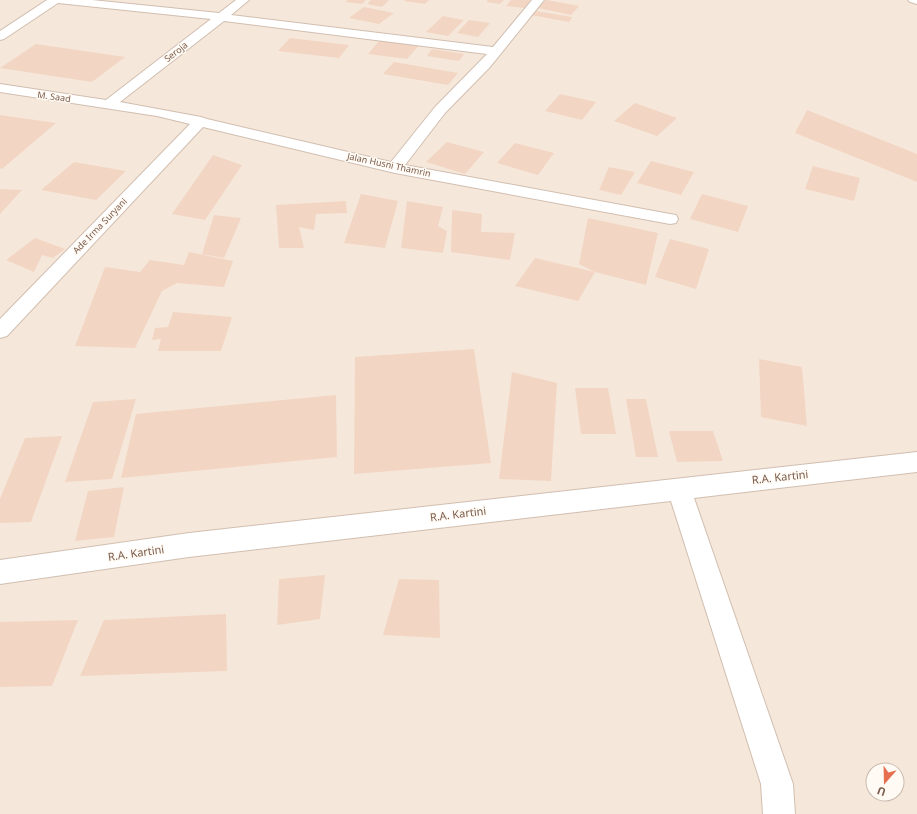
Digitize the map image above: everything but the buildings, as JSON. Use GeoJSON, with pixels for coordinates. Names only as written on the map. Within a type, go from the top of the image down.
{"type":"FeatureCollection","features":[{"type":"Feature","properties":{"kind":"street"},"geometry":{"type":"LineString","coordinates":[[0,36],[56,0]]}},
{"type":"Feature","properties":{"kind":"street"},"geometry":{"type":"LineString","coordinates":[[60,0],[222,17],[494,51]]}},
{"type":"Feature","properties":{"kind":"street","name":"Seroja"},"geometry":{"type":"LineString","coordinates":[[108,104],[243,0]]}},
{"type":"Feature","properties":{"kind":"street"},"geometry":{"type":"LineString","coordinates":[[395,168],[440,110],[485,64],[494,51],[538,0]]}},
{"type":"Feature","properties":{"kind":"street","name":"M. Saad"},"geometry":{"type":"LineString","coordinates":[[0,88],[108,104]]}},
{"type":"Feature","properties":{"kind":"street","name":"Jalan Husni Thamrin"},"geometry":{"type":"LineString","coordinates":[[108,104],[201,122],[395,168],[670,219]]}},
{"type":"Feature","properties":{"kind":"street","name":"Ade Irma Suryani"},"geometry":{"type":"LineString","coordinates":[[0,331],[201,122]]}},
{"type":"Feature","properties":{"kind":"street","name":"R.A. Kartini"},"geometry":{"type":"LineString","coordinates":[[0,572],[197,544],[917,462]]}},
{"type":"Feature","properties":{"kind":"street"},"geometry":{"type":"LineString","coordinates":[[678,489],[777,784],[779,814]]}},
{"type":"Feature","properties":{"kind":"shaded area"},"geometry":{"type":"Polygon","coordinates":[[[0,0],[917,0],[917,814],[0,814],[0,0]]]}}]}
